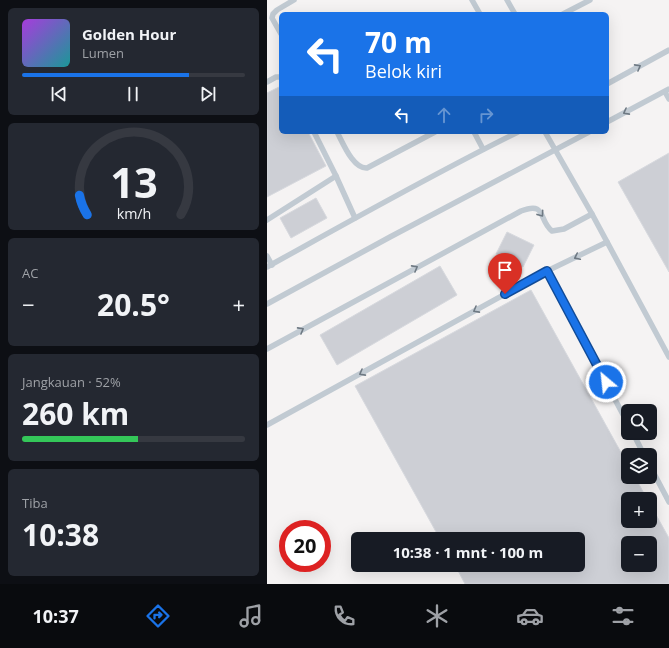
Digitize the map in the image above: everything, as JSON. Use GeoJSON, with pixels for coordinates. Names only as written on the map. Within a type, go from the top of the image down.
{"type":"FeatureCollection","features":[{"type":"Feature","properties":{"kind":"lane"},"geometry":{"type":"LineString","coordinates":[[279,30],[272,18],[273,14],[277,10],[295,0]]}},
{"type":"Feature","properties":{"kind":"lane"},"geometry":{"type":"LineString","coordinates":[[472,0],[479,12]]}},
{"type":"Feature","properties":{"kind":"lane"},"geometry":{"type":"LineString","coordinates":[[507,0],[514,12]]}},
{"type":"Feature","properties":{"kind":"lane"},"geometry":{"type":"LineString","coordinates":[[567,12],[590,0]]}},
{"type":"Feature","properties":{"kind":"lane"},"geometry":{"type":"LineString","coordinates":[[609,83],[669,50]]}},
{"type":"Feature","properties":{"kind":"lane"},"geometry":{"type":"LineString","coordinates":[[267,82],[279,77]]}},
{"type":"Feature","properties":{"kind":"lane"},"geometry":{"type":"LineString","coordinates":[[609,121],[667,91],[669,99]]}},
{"type":"Feature","properties":{"kind":"lane"},"geometry":{"type":"LineString","coordinates":[[315,134],[355,218]]}},
{"type":"Feature","properties":{"kind":"lane"},"geometry":{"type":"LineString","coordinates":[[338,134],[357,165],[367,168],[431,134]]}},
{"type":"Feature","properties":{"kind":"lane"},"geometry":{"type":"LineString","coordinates":[[475,134],[483,149]]}},
{"type":"Feature","properties":{"kind":"lane"},"geometry":{"type":"LineString","coordinates":[[267,256],[269,266],[483,149],[514,134]]}},
{"type":"Feature","properties":{"kind":"lane"},"geometry":{"type":"LineString","coordinates":[[546,134],[592,214],[669,357]]}},
{"type":"Feature","properties":{"kind":"lane"},"geometry":{"type":"LineString","coordinates":[[267,304],[585,134]]}},
{"type":"Feature","properties":{"kind":"lane"},"geometry":{"type":"LineString","coordinates":[[267,220],[336,176]]}},
{"type":"Feature","properties":{"kind":"lane"},"geometry":{"type":"LineString","coordinates":[[267,349],[521,211],[529,208],[536,208],[541,213],[549,229],[552,231],[564,229],[592,214]]}},
{"type":"Feature","properties":{"kind":"lane"},"geometry":{"type":"LineString","coordinates":[[267,425],[547,271],[607,242]]}},
{"type":"Feature","properties":{"kind":"lane"},"geometry":{"type":"LineString","coordinates":[[547,271],[621,411]]}},
{"type":"Feature","properties":{"kind":"lane"},"geometry":{"type":"LineString","coordinates":[[657,479],[669,502]]}},
{"type":"Feature","properties":{"kind":"building"},"geometry":{"type":"Polygon","coordinates":[[[279,87],[279,134],[309,134],[326,166],[267,197],[267,93],[279,87]]]}},
{"type":"Feature","properties":{"kind":"building"},"geometry":{"type":"Polygon","coordinates":[[[669,153],[669,272],[618,182],[669,153]]]}},
{"type":"Feature","properties":{"kind":"building"},"geometry":{"type":"Polygon","coordinates":[[[316,198],[327,218],[291,238],[280,218],[316,198]]]}},
{"type":"Feature","properties":{"kind":"building"},"geometry":{"type":"Polygon","coordinates":[[[507,232],[534,245],[523,267],[496,254],[507,232]]]}},
{"type":"Feature","properties":{"kind":"building"},"geometry":{"type":"Polygon","coordinates":[[[440,266],[457,295],[337,365],[320,335],[440,266]]]}},
{"type":"Feature","properties":{"kind":"building"},"geometry":{"type":"Polygon","coordinates":[[[531,290],[621,452],[621,484],[639,484],[643,492],[621,492],[621,528],[657,528],[657,517],[669,538],[669,584],[465,584],[459,572],[585,572],[585,532],[436,532],[355,386],[531,290]]]}},
{"type":"Feature","properties":{"kind":"route"},"geometry":{"type":"LineString","coordinates":[[505,294],[547,271],[606,382]]}}]}
